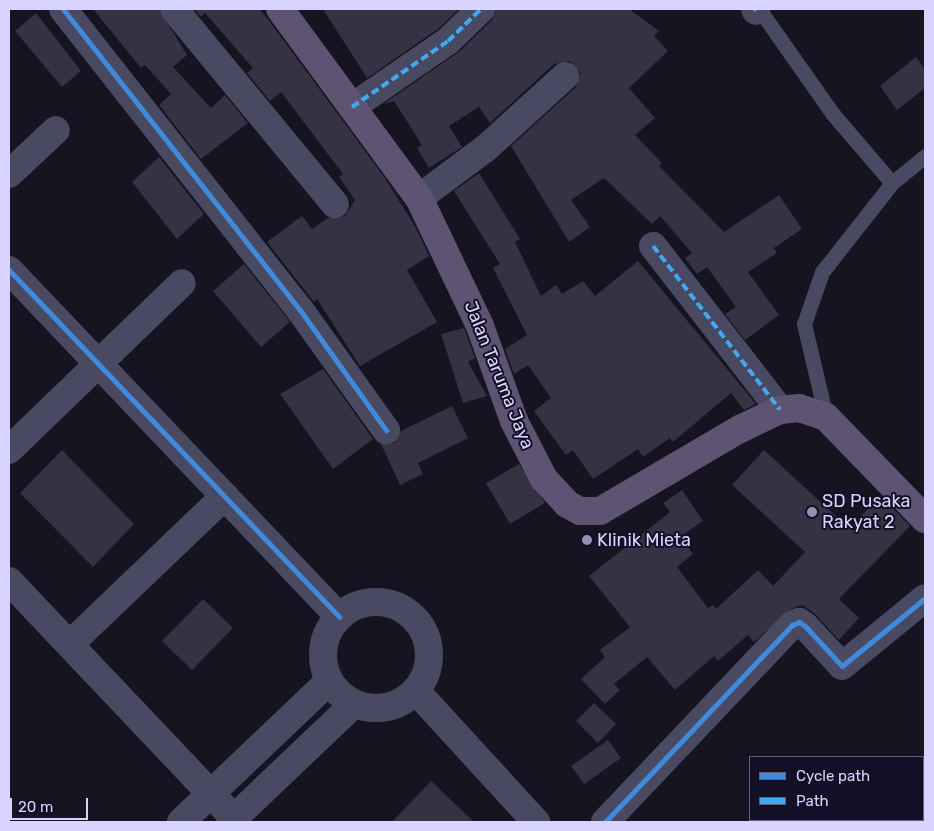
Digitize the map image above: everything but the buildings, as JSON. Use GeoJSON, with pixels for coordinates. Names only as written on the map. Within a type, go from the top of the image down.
{"type":"FeatureCollection","features":[{"type":"Feature","properties":{"kind":"main road","name":"Jalan Taruma Jaya"},"geometry":{"type":"LineString","coordinates":[[280,9],[419,198],[458,274],[514,421],[544,479],[580,511],[600,512],[780,410],[799,408],[826,417],[925,519]]}},
{"type":"Feature","properties":{"kind":"street"},"geometry":{"type":"LineString","coordinates":[[62,9],[300,310],[386,430]]}},
{"type":"Feature","properties":{"kind":"street"},"geometry":{"type":"LineString","coordinates":[[174,9],[335,204]]}},
{"type":"Feature","properties":{"kind":"street"},"geometry":{"type":"LineString","coordinates":[[352,106],[448,41],[481,9]]}},
{"type":"Feature","properties":{"kind":"street"},"geometry":{"type":"LineString","coordinates":[[419,198],[486,148],[565,76]]}},
{"type":"Feature","properties":{"kind":"street"},"geometry":{"type":"LineString","coordinates":[[9,174],[56,130]]}},
{"type":"Feature","properties":{"kind":"street"},"geometry":{"type":"LineString","coordinates":[[654,246],[780,410]]}},
{"type":"Feature","properties":{"kind":"street"},"geometry":{"type":"LineString","coordinates":[[9,270],[96,364],[339,616]]}},
{"type":"Feature","properties":{"kind":"street"},"geometry":{"type":"LineString","coordinates":[[9,450],[182,283]]}},
{"type":"Feature","properties":{"kind":"street"},"geometry":{"type":"LineString","coordinates":[[70,644],[225,496]]}},
{"type":"Feature","properties":{"kind":"street"},"geometry":{"type":"LineString","coordinates":[[9,582],[70,644],[234,821],[354,704]]}},
{"type":"Feature","properties":{"kind":"street"},"geometry":{"type":"LineString","coordinates":[[605,822],[792,625],[799,622],[805,626],[842,666],[925,598]]}},
{"type":"Feature","properties":{"kind":"street"},"geometry":{"type":"LineString","coordinates":[[382,602],[404,610],[421,626],[429,647],[427,671],[416,691],[398,704],[376,709],[354,704],[329,681],[322,658],[326,636],[339,616],[359,604],[382,602]]}},
{"type":"Feature","properties":{"kind":"street"},"geometry":{"type":"LineString","coordinates":[[181,822],[329,681]]}},
{"type":"Feature","properties":{"kind":"street"},"geometry":{"type":"LineString","coordinates":[[416,691],[532,821]]}},
{"type":"Feature","properties":{"kind":"lane"},"geometry":{"type":"LineString","coordinates":[[756,9],[832,113],[892,183]]}},
{"type":"Feature","properties":{"kind":"lane"},"geometry":{"type":"LineString","coordinates":[[826,417],[804,324],[822,272],[892,183],[925,156]]}},
{"type":"Feature","properties":{"kind":"marked path"},"geometry":{"type":"LineString","coordinates":[[352,107],[448,41],[481,9]]}},
{"type":"Feature","properties":{"kind":"marked path"},"geometry":{"type":"LineString","coordinates":[[653,246],[780,410]]}},
{"type":"Feature","properties":{"kind":"cycle path"},"geometry":{"type":"LineString","coordinates":[[63,9],[300,310],[386,430]]}},
{"type":"Feature","properties":{"kind":"cycle path"},"geometry":{"type":"LineString","coordinates":[[9,270],[339,617]]}},
{"type":"Feature","properties":{"kind":"cycle path"},"geometry":{"type":"LineString","coordinates":[[605,822],[792,625],[799,622],[805,626],[842,666],[925,598]]}},
{"type":"Feature","properties":{"kind":"place","name":"SD Pusaka Rakyat 2"},"geometry":{"type":"Point","coordinates":[812,512]}},
{"type":"Feature","properties":{"kind":"place","name":"Klinik Mieta"},"geometry":{"type":"Point","coordinates":[587,540]}}]}
